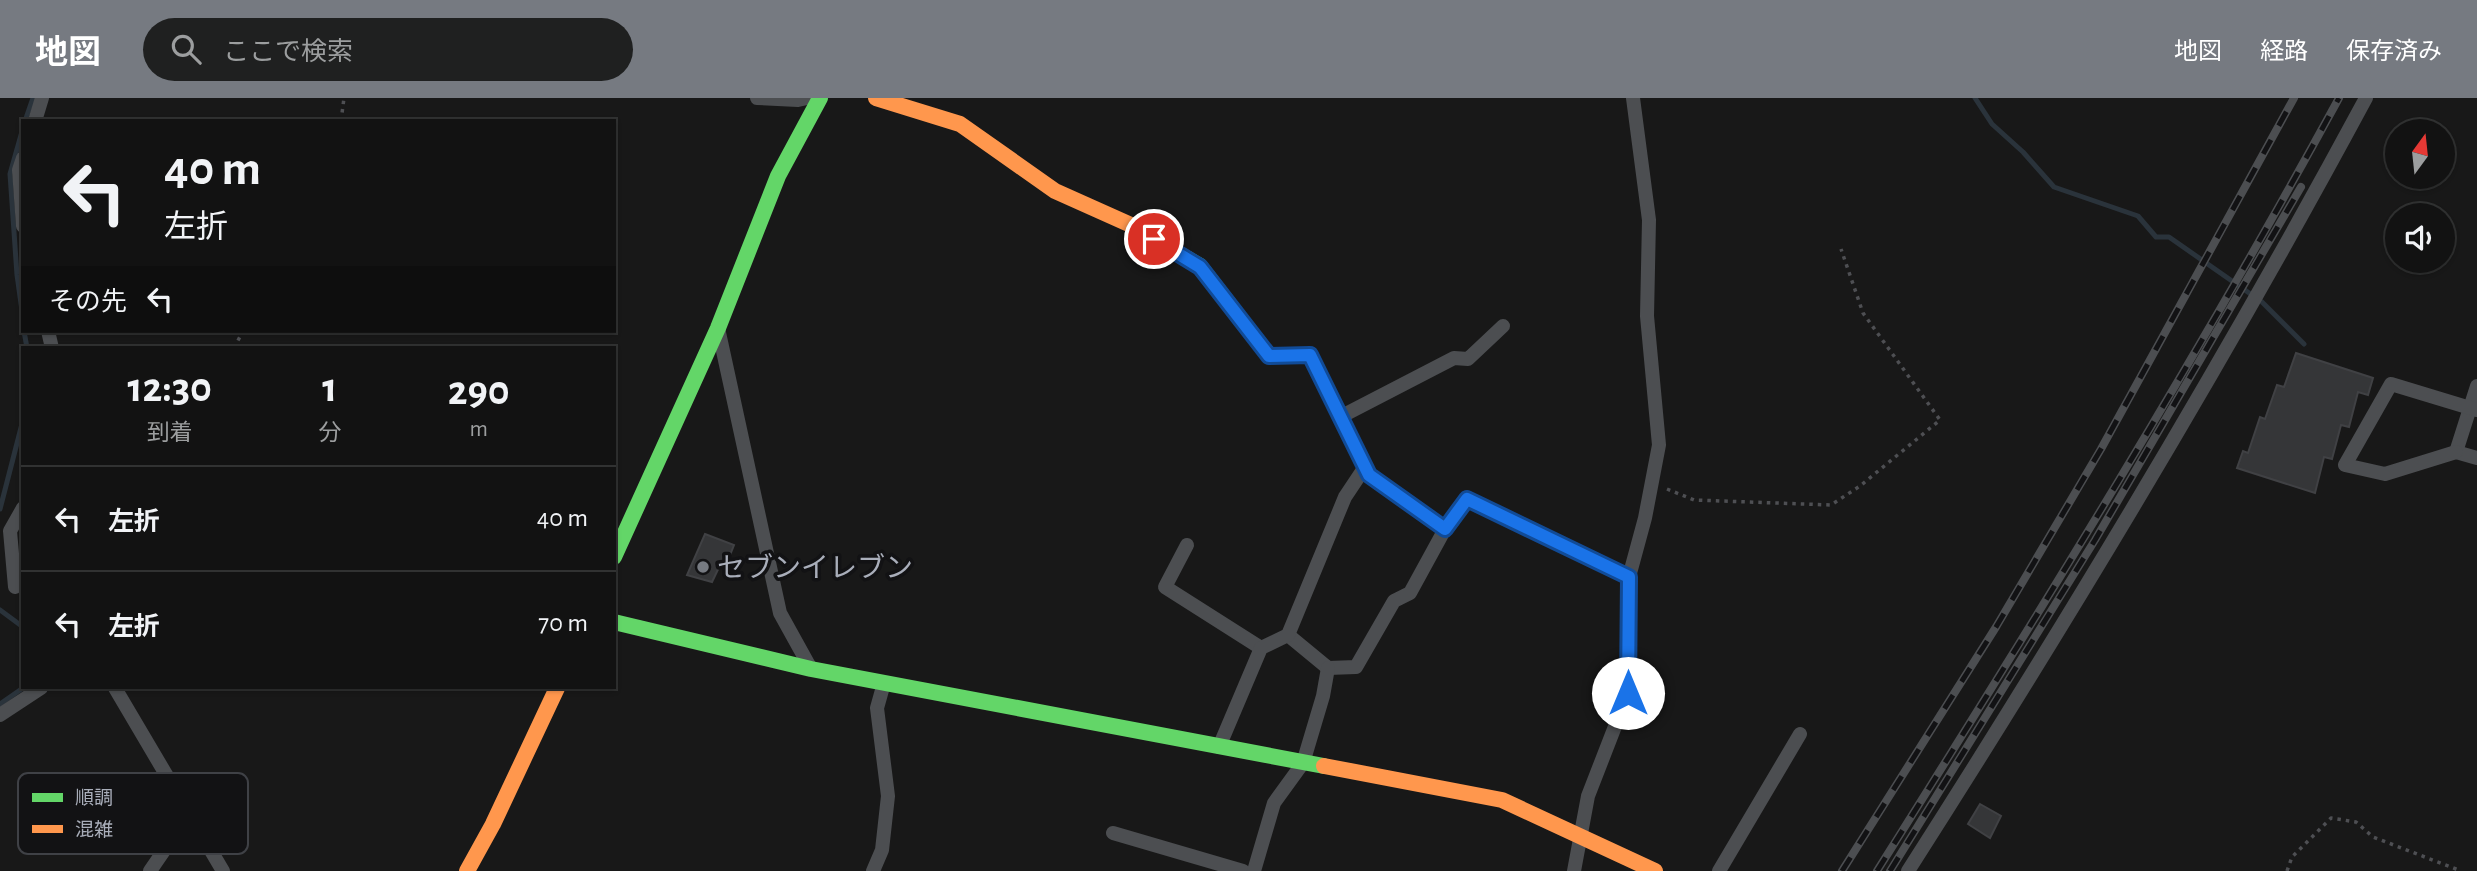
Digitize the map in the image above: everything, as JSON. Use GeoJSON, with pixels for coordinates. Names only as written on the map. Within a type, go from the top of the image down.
{"type":"FeatureCollection","features":[{"type":"Feature","properties":{"kind":"street"},"geometry":{"type":"LineString","coordinates":[[36,119],[42,98]]}},
{"type":"Feature","properties":{"kind":"street"},"geometry":{"type":"LineString","coordinates":[[757,98],[807,98]]}},
{"type":"Feature","properties":{"kind":"street"},"geometry":{"type":"LineString","coordinates":[[616,553],[718,328],[778,176],[820,98]]}},
{"type":"Feature","properties":{"kind":"street"},"geometry":{"type":"LineString","coordinates":[[876,98],[960,124],[1055,191],[1130,225],[1200,267],[1269,356],[1310,355],[1369,475],[1445,529]]}},
{"type":"Feature","properties":{"kind":"street"},"geometry":{"type":"LineString","coordinates":[[1574,871],[1588,796],[1628,693],[1629,577],[1660,445],[1647,316],[1649,220],[1633,98]]}},
{"type":"Feature","properties":{"kind":"street"},"geometry":{"type":"LineString","coordinates":[[1908,871],[2020,695],[2164,456],[2302,216],[2366,98]]}},
{"type":"Feature","properties":{"kind":"street"},"geometry":{"type":"LineString","coordinates":[[21,164],[21,198]]}},
{"type":"Feature","properties":{"kind":"street"},"geometry":{"type":"LineString","coordinates":[[1340,417],[1454,358],[1468,359],[1503,326]]}},
{"type":"Feature","properties":{"kind":"street"},"geometry":{"type":"LineString","coordinates":[[718,328],[780,613],[811,669]]}},
{"type":"Feature","properties":{"kind":"street"},"geometry":{"type":"LineString","coordinates":[[2473,409],[2391,384],[2345,465],[2385,474],[2456,452],[2477,458]]}},
{"type":"Feature","properties":{"kind":"street"},"geometry":{"type":"LineString","coordinates":[[2456,452],[2473,409],[2477,386]]}},
{"type":"Feature","properties":{"kind":"street"},"geometry":{"type":"LineString","coordinates":[[1219,747],[1261,648],[1288,635],[1345,497],[1365,467]]}},
{"type":"Feature","properties":{"kind":"street"},"geometry":{"type":"LineString","coordinates":[[1288,635],[1328,668],[1356,667],[1395,601],[1410,593],[1445,529],[1467,499],[1629,577]]}},
{"type":"Feature","properties":{"kind":"street"},"geometry":{"type":"LineString","coordinates":[[12,586],[10,531],[21,512]]}},
{"type":"Feature","properties":{"kind":"street"},"geometry":{"type":"LineString","coordinates":[[1187,545],[1165,587],[1261,648]]}},
{"type":"Feature","properties":{"kind":"street"},"geometry":{"type":"LineString","coordinates":[[616,622],[811,669],[1502,800],[1655,871]]}},
{"type":"Feature","properties":{"kind":"street"},"geometry":{"type":"LineString","coordinates":[[1254,871],[1274,803],[1303,763],[1323,696],[1328,668]]}},
{"type":"Feature","properties":{"kind":"street"},"geometry":{"type":"LineString","coordinates":[[873,871],[882,850],[888,796],[877,708],[884,683]]}},
{"type":"Feature","properties":{"kind":"street"},"geometry":{"type":"LineString","coordinates":[[0,715],[39,689]]}},
{"type":"Feature","properties":{"kind":"street"},"geometry":{"type":"LineString","coordinates":[[116,689],[165,773]]}},
{"type":"Feature","properties":{"kind":"street"},"geometry":{"type":"LineString","coordinates":[[467,871],[493,824],[557,689]]}},
{"type":"Feature","properties":{"kind":"street"},"geometry":{"type":"LineString","coordinates":[[1719,871],[1800,734]]}},
{"type":"Feature","properties":{"kind":"street"},"geometry":{"type":"LineString","coordinates":[[1113,833],[1242,871]]}},
{"type":"Feature","properties":{"kind":"street"},"geometry":{"type":"LineString","coordinates":[[150,871],[162,854]]}},
{"type":"Feature","properties":{"kind":"street"},"geometry":{"type":"LineString","coordinates":[[213,854],[223,871]]}},
{"type":"Feature","properties":{"kind":"path"},"geometry":{"type":"LineString","coordinates":[[341,119],[344,98]]}},
{"type":"Feature","properties":{"kind":"path"},"geometry":{"type":"LineString","coordinates":[[1652,483],[1694,500],[1831,505],[1860,486],[1940,420],[1863,313],[1841,249]]}},
{"type":"Feature","properties":{"kind":"path"},"geometry":{"type":"LineString","coordinates":[[2287,871],[2292,857],[2331,818],[2356,822],[2373,837],[2461,871]]}},
{"type":"Feature","properties":{"kind":"building"},"geometry":{"type":"Polygon","coordinates":[[[2296,353],[2373,378],[2368,395],[2358,392],[2349,427],[2341,425],[2332,459],[2324,457],[2315,493],[2237,468],[2243,451],[2248,453],[2260,417],[2265,419],[2277,385],[2284,387],[2296,353]]]}},
{"type":"Feature","properties":{"kind":"building"},"geometry":{"type":"Polygon","coordinates":[[[705,534],[734,545],[728,560],[723,559],[712,582],[687,575],[705,534]]]}},
{"type":"Feature","properties":{"kind":"building"},"geometry":{"type":"Polygon","coordinates":[[[1980,804],[2001,816],[1990,838],[1968,824],[1980,804]]]}},
{"type":"Feature","properties":{"kind":"waterway"},"geometry":{"type":"LineString","coordinates":[[26,119],[33,98]]}},
{"type":"Feature","properties":{"kind":"waterway"},"geometry":{"type":"LineString","coordinates":[[1975,98],[1992,124],[2023,152],[2054,187],[2138,216],[2156,237],[2169,237],[2252,295]]}},
{"type":"Feature","properties":{"kind":"waterway"},"geometry":{"type":"LineString","coordinates":[[21,135],[10,174],[21,304]]}},
{"type":"Feature","properties":{"kind":"waterway"},"geometry":{"type":"LineString","coordinates":[[2262,302],[2304,344]]}},
{"type":"Feature","properties":{"kind":"waterway"},"geometry":{"type":"LineString","coordinates":[[24,333],[27,346]]}},
{"type":"Feature","properties":{"kind":"waterway"},"geometry":{"type":"LineString","coordinates":[[0,509],[21,428]]}},
{"type":"Feature","properties":{"kind":"waterway"},"geometry":{"type":"LineString","coordinates":[[0,610],[21,626]]}},
{"type":"Feature","properties":{"kind":"waterway"},"geometry":{"type":"LineString","coordinates":[[0,704],[22,689]]}},
{"type":"Feature","properties":{"kind":"railway"},"geometry":{"type":"LineString","coordinates":[[1842,871],[1996,627],[2101,449],[2294,98]]}},
{"type":"Feature","properties":{"kind":"railway"},"geometry":{"type":"LineString","coordinates":[[1877,871],[2172,392],[2339,98]]}},
{"type":"Feature","properties":{"kind":"railway"},"geometry":{"type":"LineString","coordinates":[[1890,871],[2095,540],[2301,187]]}},
{"type":"Feature","properties":{"kind":"traffic: fast"},"geometry":{"type":"LineString","coordinates":[[616,553],[718,328],[778,176],[820,98]]}},
{"type":"Feature","properties":{"kind":"traffic: fast"},"geometry":{"type":"LineString","coordinates":[[1188,259],[1200,266],[1269,356],[1310,355],[1369,475],[1445,529],[1467,499],[1629,577]]}},
{"type":"Feature","properties":{"kind":"traffic: fast"},"geometry":{"type":"LineString","coordinates":[[616,622],[811,669],[1324,766]]}},
{"type":"Feature","properties":{"kind":"traffic: slow"},"geometry":{"type":"LineString","coordinates":[[876,98],[960,124],[1055,191],[1131,225],[1188,259]]}},
{"type":"Feature","properties":{"kind":"traffic: slow"},"geometry":{"type":"LineString","coordinates":[[467,871],[493,824],[557,689]]}},
{"type":"Feature","properties":{"kind":"traffic: slow"},"geometry":{"type":"LineString","coordinates":[[1324,766],[1502,800],[1655,871]]}},
{"type":"Feature","properties":{"kind":"place","name":"セブンイレブン"},"geometry":{"type":"Point","coordinates":[703,567]}},
{"type":"Feature","properties":{"kind":"route"},"geometry":{"type":"LineString","coordinates":[[1154,239],[1200,267],[1269,356],[1310,355],[1369,475],[1445,529],[1467,499],[1629,577],[1628,693]]}}]}
